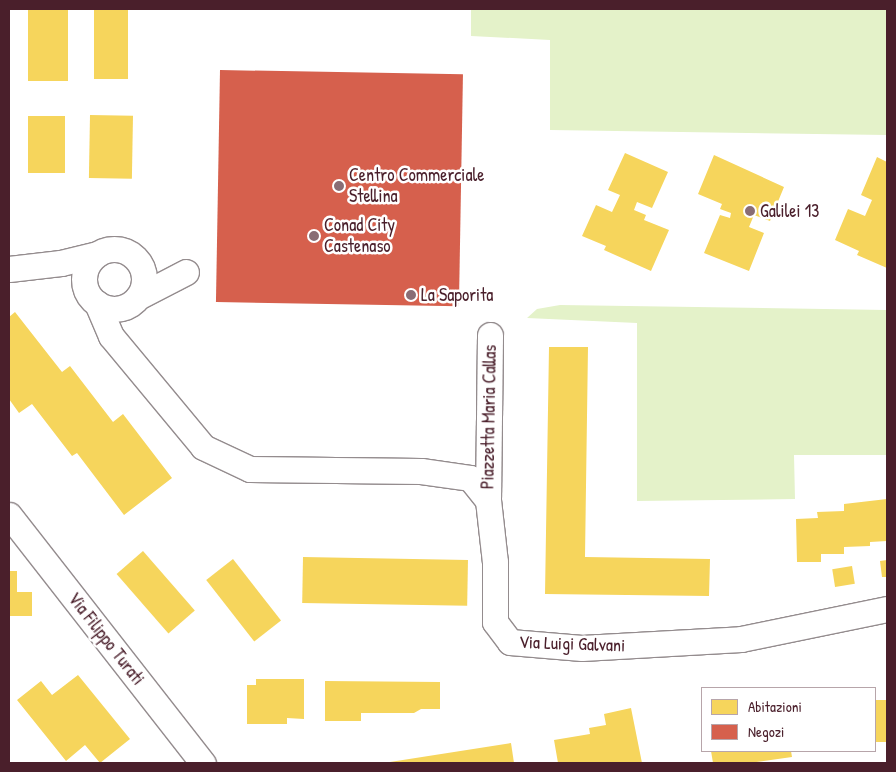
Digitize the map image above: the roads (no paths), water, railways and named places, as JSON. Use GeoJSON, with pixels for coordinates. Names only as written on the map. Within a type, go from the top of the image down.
{"type":"FeatureCollection","features":[{"type":"Feature","properties":{"kind":"street"},"geometry":{"type":"LineString","coordinates":[[117,249],[160,268],[186,272],[131,302],[106,308],[61,280],[14,269],[117,249]]}},
{"type":"Feature","properties":{"kind":"street"},"geometry":{"type":"LineString","coordinates":[[97,254],[86,269],[86,288],[94,300],[110,336],[203,447],[250,470],[420,471],[470,478],[488,500]]}},
{"type":"Feature","properties":{"kind":"street"},"geometry":{"type":"LineString","coordinates":[[134,363],[124,340],[131,302],[144,272],[135,257]]}},
{"type":"Feature","properties":{"kind":"street","name":"Piazzetta Maria Callas"},"geometry":{"type":"LineString","coordinates":[[488,500],[490,335]]}},
{"type":"Feature","properties":{"kind":"street","name":"Via Luigi Galvani"},"geometry":{"type":"LineString","coordinates":[[488,500],[495,562],[495,622],[510,642],[582,648],[741,639],[887,610]]}},
{"type":"Feature","properties":{"kind":"street","name":"Via Filippo Turati"},"geometry":{"type":"LineString","coordinates":[[9,515],[203,763]]}},
{"type":"Feature","properties":{"kind":"place","name":"Centro Commerciale Stellina"},"geometry":{"type":"Point","coordinates":[339,186]}},
{"type":"Feature","properties":{"kind":"place","name":"Galilei 13"},"geometry":{"type":"Point","coordinates":[750,211]}},
{"type":"Feature","properties":{"kind":"place","name":"Conad City Castenaso"},"geometry":{"type":"Point","coordinates":[314,236]}},
{"type":"Feature","properties":{"kind":"place","name":"La Saporita"},"geometry":{"type":"Point","coordinates":[411,295]}}]}
